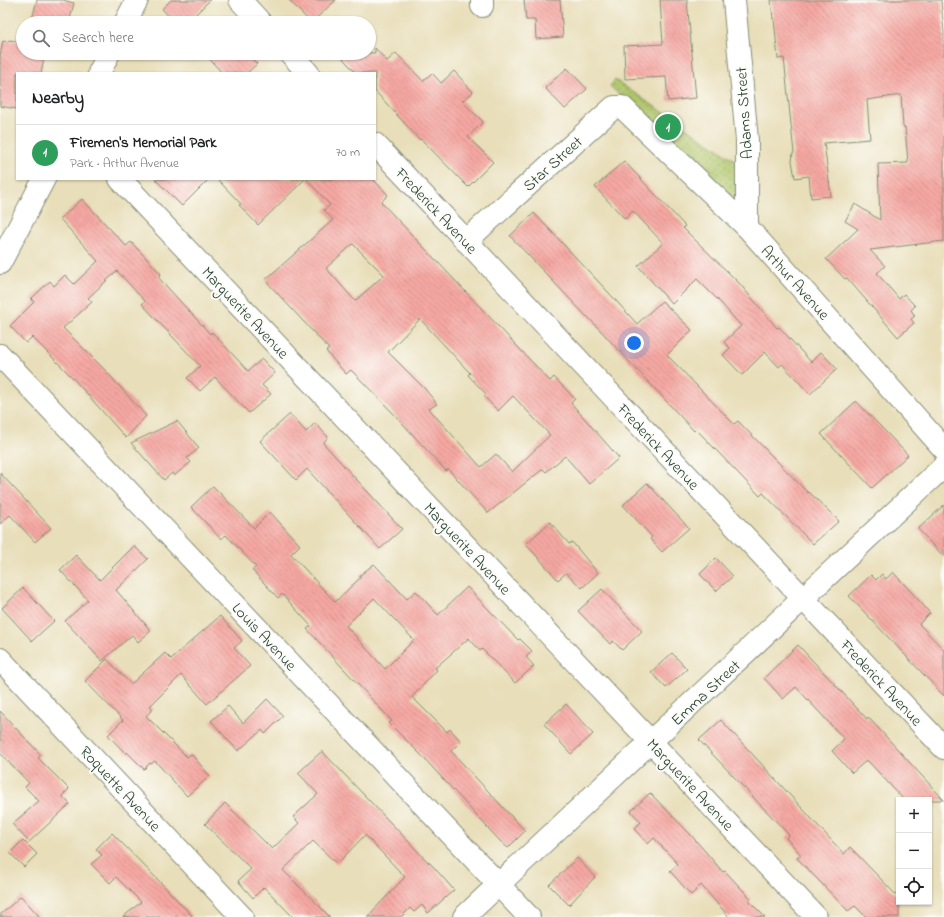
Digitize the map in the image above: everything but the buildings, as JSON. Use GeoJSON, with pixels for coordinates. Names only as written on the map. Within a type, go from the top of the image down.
{"type":"FeatureCollection","features":[{"type":"Feature","properties":{"kind":"street"},"geometry":{"type":"LineString","coordinates":[[129,16],[137,0]]}},
{"type":"Feature","properties":{"kind":"street"},"geometry":{"type":"LineString","coordinates":[[240,0],[255,16]]}},
{"type":"Feature","properties":{"kind":"street","name":"Adams Street"},"geometry":{"type":"LineString","coordinates":[[734,0],[747,140],[747,227]]}},
{"type":"Feature","properties":{"kind":"street"},"geometry":{"type":"LineString","coordinates":[[100,72],[106,60]]}},
{"type":"Feature","properties":{"kind":"street"},"geometry":{"type":"LineString","coordinates":[[296,60],[307,72]]}},
{"type":"Feature","properties":{"kind":"street","name":"Star Street"},"geometry":{"type":"LineString","coordinates":[[466,241],[614,107],[622,107],[639,124]]}},
{"type":"Feature","properties":{"kind":"street","name":"Arthur Avenue"},"geometry":{"type":"LineString","coordinates":[[639,124],[747,227],[944,449]]}},
{"type":"Feature","properties":{"kind":"street","name":"Frederick Avenue"},"geometry":{"type":"LineString","coordinates":[[376,145],[944,748]]}},
{"type":"Feature","properties":{"kind":"street"},"geometry":{"type":"LineString","coordinates":[[0,263],[43,180]]}},
{"type":"Feature","properties":{"kind":"street","name":"Marguerite Avenue"},"geometry":{"type":"LineString","coordinates":[[121,180],[816,917]]}},
{"type":"Feature","properties":{"kind":"street","name":"Louis Avenue"},"geometry":{"type":"LineString","coordinates":[[0,355],[529,917]]}},
{"type":"Feature","properties":{"kind":"street","name":"Emma Street"},"geometry":{"type":"LineString","coordinates":[[464,917],[944,466]]}},
{"type":"Feature","properties":{"kind":"street","name":"Roquette Avenue"},"geometry":{"type":"LineString","coordinates":[[0,659],[242,917]]}},
{"type":"Feature","properties":{"kind":"green space"},"geometry":{"type":"Polygon","coordinates":[[[615,80],[745,167],[742,214],[610,86],[615,80]]]}},
{"type":"Feature","properties":{"kind":"place","name":"Firemen's Memorial Park"},"geometry":{"type":"Point","coordinates":[668,127]}}]}
